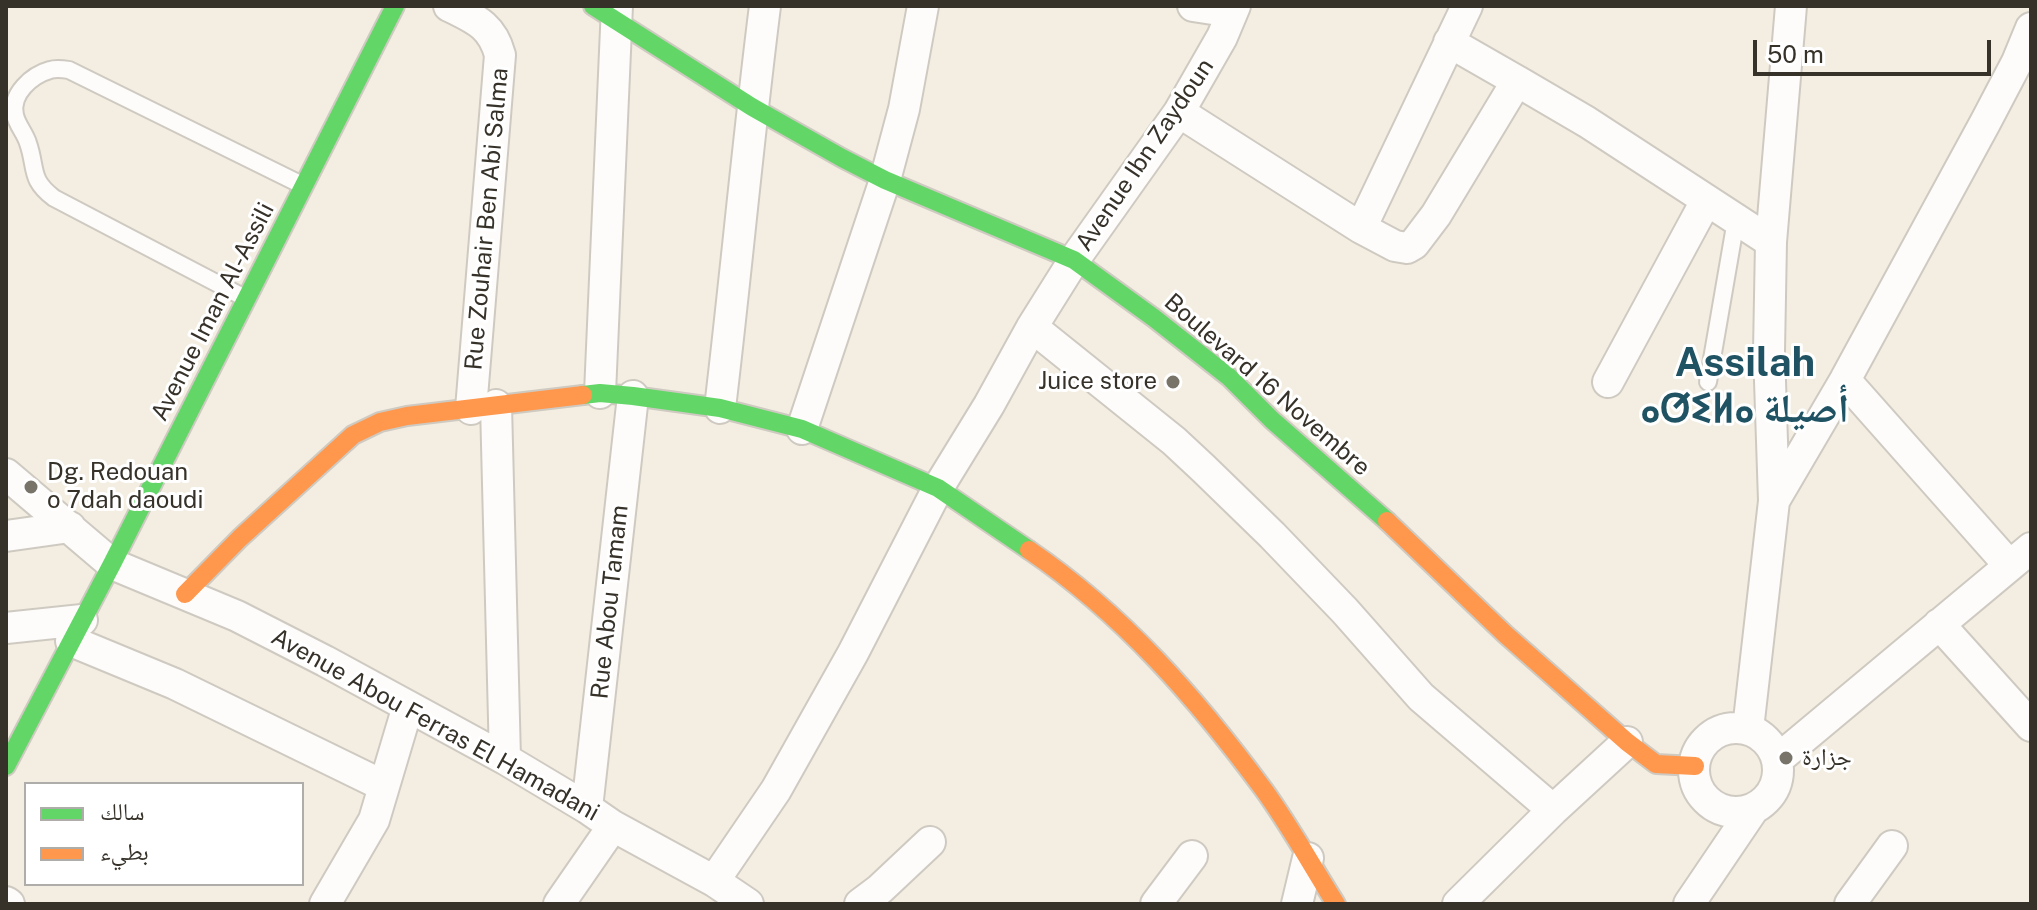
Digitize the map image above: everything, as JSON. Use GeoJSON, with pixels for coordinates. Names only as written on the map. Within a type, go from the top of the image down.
{"type":"FeatureCollection","features":[{"type":"Feature","properties":{"kind":"street","name":"Avenue Iman Al-Assili"},"geometry":{"type":"LineString","coordinates":[[6,766],[395,6]]}},
{"type":"Feature","properties":{"kind":"street","name":"Rue Zouhair Ben Abi Salma"},"geometry":{"type":"LineString","coordinates":[[449,6],[483,24],[491,32],[500,55],[484,407],[505,759]]}},
{"type":"Feature","properties":{"kind":"street"},"geometry":{"type":"LineString","coordinates":[[720,408],[765,6]]}},
{"type":"Feature","properties":{"kind":"street"},"geometry":{"type":"LineString","coordinates":[[802,429],[885,180],[904,109],[923,6]]}},
{"type":"Feature","properties":{"kind":"street"},"geometry":{"type":"LineString","coordinates":[[1193,6],[1234,9]]}},
{"type":"Feature","properties":{"kind":"street"},"geometry":{"type":"LineString","coordinates":[[1361,228],[1467,6]]}},
{"type":"Feature","properties":{"kind":"street"},"geometry":{"type":"LineString","coordinates":[[1748,729],[1774,501],[1769,351],[1771,242],[1791,6]]}},
{"type":"Feature","properties":{"kind":"street","name":"Avenue Ibn Zaydoun"},"geometry":{"type":"LineString","coordinates":[[714,881],[776,790],[853,653],[938,488],[1032,327],[1074,260],[1179,112],[1222,37],[1234,9]]}},
{"type":"Feature","properties":{"kind":"street"},"geometry":{"type":"LineString","coordinates":[[600,393],[608,11]]}},
{"type":"Feature","properties":{"kind":"street","name":"Boulevard 16 Novembre"},"geometry":{"type":"LineString","coordinates":[[608,11],[752,107],[842,158],[885,180],[1074,260],[1229,377],[1505,634],[1627,742],[1656,764],[1695,766]]}},
{"type":"Feature","properties":{"kind":"street"},"geometry":{"type":"LineString","coordinates":[[1774,501],[2024,68],[2031,28]]}},
{"type":"Feature","properties":{"kind":"street"},"geometry":{"type":"LineString","coordinates":[[1449,42],[1587,122],[1771,242]]}},
{"type":"Feature","properties":{"kind":"street"},"geometry":{"type":"LineString","coordinates":[[1179,112],[1361,228],[1395,246],[1407,248],[1414,244],[1436,215],[1517,81]]}},
{"type":"Feature","properties":{"kind":"street"},"geometry":{"type":"LineString","coordinates":[[1608,382],[1706,201]]}},
{"type":"Feature","properties":{"kind":"street"},"geometry":{"type":"LineString","coordinates":[[1032,327],[1174,441],[1272,535],[1421,697],[1553,810]]}},
{"type":"Feature","properties":{"kind":"street"},"geometry":{"type":"LineString","coordinates":[[1777,760],[2020,557],[1845,380]]}},
{"type":"Feature","properties":{"kind":"street"},"geometry":{"type":"LineString","coordinates":[[185,594],[328,456],[353,435],[380,422],[600,393],[720,408],[756,416],[802,429],[938,488],[1060,571],[1126,628],[1190,695],[1265,792],[1336,904]]}},
{"type":"Feature","properties":{"kind":"street","name":"Rue Abou Tamam"},"geometry":{"type":"LineString","coordinates":[[587,808],[633,396]]}},
{"type":"Feature","properties":{"kind":"street","name":"Avenue Abou Ferras El Hamadani"},"geometry":{"type":"LineString","coordinates":[[6,474],[112,564],[237,616],[408,706],[505,759],[748,904]]}},
{"type":"Feature","properties":{"kind":"street"},"geometry":{"type":"LineString","coordinates":[[6,536],[70,527]]}},
{"type":"Feature","properties":{"kind":"street"},"geometry":{"type":"LineString","coordinates":[[1939,624],[2031,726]]}},
{"type":"Feature","properties":{"kind":"street"},"geometry":{"type":"LineString","coordinates":[[6,628],[76,631],[175,684],[384,786]]}},
{"type":"Feature","properties":{"kind":"street"},"geometry":{"type":"LineString","coordinates":[[325,904],[374,820],[408,706]]}},
{"type":"Feature","properties":{"kind":"street"},"geometry":{"type":"LineString","coordinates":[[1748,729],[1771,746],[1777,760],[1775,788],[1766,800],[1754,808],[1739,812],[1725,811],[1712,804],[1702,794],[1696,781],[1698,752],[1719,731],[1748,729]]}},
{"type":"Feature","properties":{"kind":"street"},"geometry":{"type":"LineString","coordinates":[[1458,904],[1627,742]]}},
{"type":"Feature","properties":{"kind":"street"},"geometry":{"type":"LineString","coordinates":[[1689,904],[1754,808]]}},
{"type":"Feature","properties":{"kind":"street"},"geometry":{"type":"LineString","coordinates":[[559,904],[613,826]]}},
{"type":"Feature","properties":{"kind":"street"},"geometry":{"type":"LineString","coordinates":[[860,904],[930,842]]}},
{"type":"Feature","properties":{"kind":"street"},"geometry":{"type":"LineString","coordinates":[[1850,904],[1892,846]]}},
{"type":"Feature","properties":{"kind":"street"},"geometry":{"type":"LineString","coordinates":[[1156,904],[1192,856]]}},
{"type":"Feature","properties":{"kind":"street"},"geometry":{"type":"LineString","coordinates":[[1297,904],[1308,858]]}},
{"type":"Feature","properties":{"kind":"lane"},"geometry":{"type":"LineString","coordinates":[[247,299],[54,198],[42,188],[35,178],[30,147],[15,118],[15,97],[39,74],[52,69],[69,70],[304,186]]}},
{"type":"Feature","properties":{"kind":"lane"},"geometry":{"type":"LineString","coordinates":[[1708,382],[1736,220]]}},
{"type":"Feature","properties":{"kind":"traffic: fast"},"geometry":{"type":"LineString","coordinates":[[6,766],[395,6]]}},
{"type":"Feature","properties":{"kind":"traffic: fast"},"geometry":{"type":"LineString","coordinates":[[593,6],[752,107],[842,158],[885,180],[1074,260],[1229,377],[1272,420],[1387,521]]}},
{"type":"Feature","properties":{"kind":"traffic: fast"},"geometry":{"type":"LineString","coordinates":[[583,395],[633,396],[720,408],[802,429],[938,488],[1029,550]]}},
{"type":"Feature","properties":{"kind":"traffic: slow"},"geometry":{"type":"LineString","coordinates":[[185,594],[240,538],[353,435],[380,422],[407,416],[583,395]]}},
{"type":"Feature","properties":{"kind":"traffic: slow"},"geometry":{"type":"LineString","coordinates":[[1387,521],[1505,634],[1627,742],[1656,764],[1695,766]]}},
{"type":"Feature","properties":{"kind":"traffic: slow"},"geometry":{"type":"LineString","coordinates":[[1029,550],[1127,630],[1185,691],[1264,790],[1336,904]]}},
{"type":"Feature","properties":{"kind":"place","name":"Juice store"},"geometry":{"type":"Point","coordinates":[1173,382]}},
{"type":"Feature","properties":{"kind":"place","name":"Dg. Redouan o 7dah daoudi"},"geometry":{"type":"Point","coordinates":[31,487]}},
{"type":"Feature","properties":{"kind":"place","name":"جزارة"},"geometry":{"type":"Point","coordinates":[1786,758]}},
{"type":"Feature","properties":{"kind":"district","name":"Assilah ⴰⵚⵉⵍⴰ أصيلة"},"geometry":{"type":"Point","coordinates":[1745,387]}}]}
